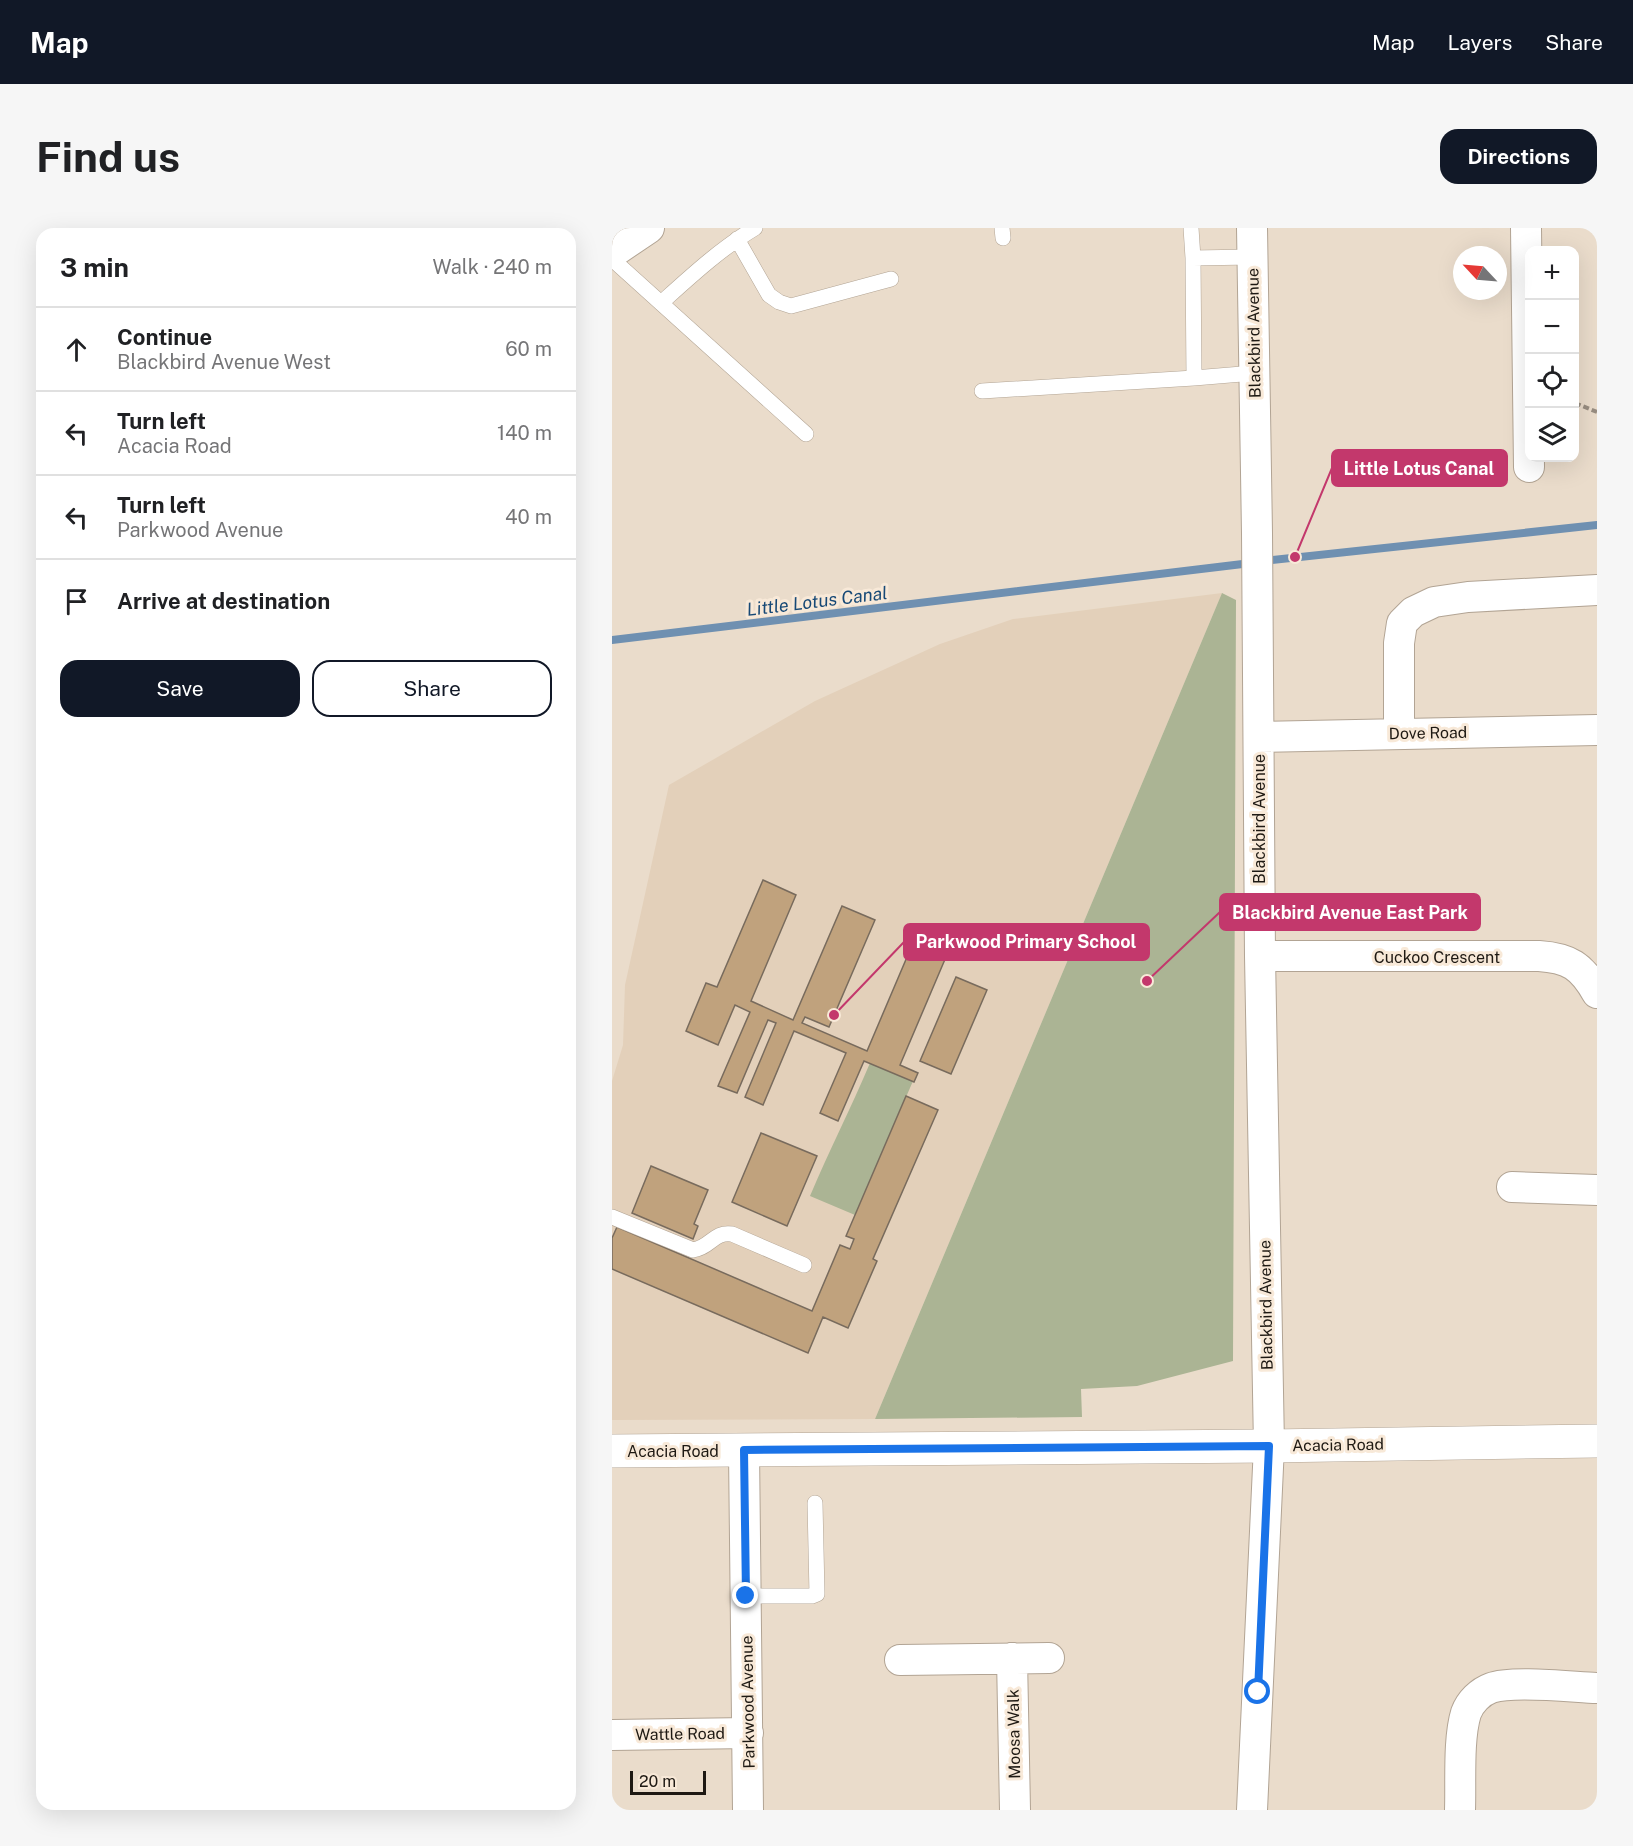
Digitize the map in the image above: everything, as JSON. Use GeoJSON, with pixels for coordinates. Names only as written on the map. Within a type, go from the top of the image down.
{"type":"FeatureCollection","features":[{"type":"Feature","properties":{"kind":"street"},"geometry":{"type":"LineString","coordinates":[[612,253],[649,228]]}},
{"type":"Feature","properties":{"kind":"street","name":"Blackbird Avenue"},"geometry":{"type":"LineString","coordinates":[[1252,228],[1260,956],[1269,1446],[1252,1810]]}},
{"type":"Feature","properties":{"kind":"street"},"geometry":{"type":"LineString","coordinates":[[1526,228],[1529,467]]}},
{"type":"Feature","properties":{"kind":"street"},"geometry":{"type":"LineString","coordinates":[[1399,734],[1399,643],[1402,623],[1413,612],[1434,602],[1468,597],[1597,590]]}},
{"type":"Feature","properties":{"kind":"street","name":"Dove Road"},"geometry":{"type":"LineString","coordinates":[[1259,737],[1597,730]]}},
{"type":"Feature","properties":{"kind":"street","name":"Cuckoo Crescent"},"geometry":{"type":"LineString","coordinates":[[1260,956],[1539,956],[1561,958],[1575,965],[1590,980],[1597,993]]}},
{"type":"Feature","properties":{"kind":"street"},"geometry":{"type":"LineString","coordinates":[[1512,1187],[1597,1190]]}},
{"type":"Feature","properties":{"kind":"street","name":"Acacia Road"},"geometry":{"type":"LineString","coordinates":[[612,1451],[1597,1441]]}},
{"type":"Feature","properties":{"kind":"street","name":"Parkwood Avenue"},"geometry":{"type":"LineString","coordinates":[[744,1450],[748,1810]]}},
{"type":"Feature","properties":{"kind":"street","name":"Moosa Walk"},"geometry":{"type":"LineString","coordinates":[[1012,1658],[1015,1810]]}},
{"type":"Feature","properties":{"kind":"street"},"geometry":{"type":"LineString","coordinates":[[900,1660],[1048,1658]]}},
{"type":"Feature","properties":{"kind":"street"},"geometry":{"type":"LineString","coordinates":[[1460,1810],[1466,1713],[1480,1693],[1491,1687],[1509,1685],[1597,1688]]}},
{"type":"Feature","properties":{"kind":"street","name":"Wattle Road"},"geometry":{"type":"LineString","coordinates":[[612,1734],[748,1733]]}},
{"type":"Feature","properties":{"kind":"lane"},"geometry":{"type":"LineString","coordinates":[[661,303],[697,270],[755,228]]}},
{"type":"Feature","properties":{"kind":"lane"},"geometry":{"type":"LineString","coordinates":[[1191,228],[1194,378]]}},
{"type":"Feature","properties":{"kind":"lane"},"geometry":{"type":"LineString","coordinates":[[737,239],[769,295],[791,306],[891,279]]}},
{"type":"Feature","properties":{"kind":"lane"},"geometry":{"type":"LineString","coordinates":[[1193,258],[1252,257]]}},
{"type":"Feature","properties":{"kind":"lane"},"geometry":{"type":"LineString","coordinates":[[612,259],[806,434]]}},
{"type":"Feature","properties":{"kind":"lane"},"geometry":{"type":"LineString","coordinates":[[982,392],[1254,373]]}},
{"type":"Feature","properties":{"kind":"lane"},"geometry":{"type":"LineString","coordinates":[[612,1216],[693,1250],[706,1247],[714,1238],[725,1233],[804,1265]]}},
{"type":"Feature","properties":{"kind":"lane"},"geometry":{"type":"LineString","coordinates":[[746,1596],[812,1596],[817,1594],[816,1503]]}},
{"type":"Feature","properties":{"kind":"path"},"geometry":{"type":"LineString","coordinates":[[1579,405],[1597,412]]}},
{"type":"Feature","properties":{"kind":"shaded area"},"geometry":{"type":"Polygon","coordinates":[[[1222,593],[875,1419],[612,1420],[612,1081],[623,1045],[625,985],[669,785],[815,701],[940,644],[1013,619],[1222,593]]]}},
{"type":"Feature","properties":{"kind":"green space"},"geometry":{"type":"Polygon","coordinates":[[[1222,593],[1236,600],[1233,1361],[1137,1386],[1081,1389],[1082,1417],[875,1419],[1222,593]]]}},
{"type":"Feature","properties":{"kind":"green space"},"geometry":{"type":"Polygon","coordinates":[[[870,1063],[913,1081],[855,1215],[810,1196],[870,1063]]]}},
{"type":"Feature","properties":{"kind":"building"},"geometry":{"type":"Polygon","coordinates":[[[763,880],[796,895],[751,1001],[793,1020],[842,906],[875,920],[829,1027],[805,1017],[802,1023],[867,1051],[913,943],[946,957],[900,1065],[918,1073],[914,1082],[864,1061],[838,1121],[820,1113],[846,1053],[794,1031],[763,1105],[745,1097],[776,1023],[768,1020],[737,1093],[718,1086],[750,1012],[735,1005],[718,1045],[686,1031],[706,983],[717,987],[763,880]]]}},
{"type":"Feature","properties":{"kind":"building"},"geometry":{"type":"Polygon","coordinates":[[[956,977],[987,990],[951,1074],[920,1061],[956,977]]]}},
{"type":"Feature","properties":{"kind":"building"},"geometry":{"type":"Polygon","coordinates":[[[906,1096],[938,1110],[873,1259],[877,1261],[848,1328],[823,1317],[808,1353],[612,1269],[612,1238],[617,1227],[812,1311],[840,1245],[850,1249],[854,1239],[846,1236],[906,1096]]]}},
{"type":"Feature","properties":{"kind":"building"},"geometry":{"type":"Polygon","coordinates":[[[761,1133],[817,1156],[787,1226],[732,1202],[761,1133]]]}},
{"type":"Feature","properties":{"kind":"building"},"geometry":{"type":"Polygon","coordinates":[[[651,1166],[708,1190],[694,1224],[698,1226],[693,1239],[632,1213],[651,1166]]]}},
{"type":"Feature","properties":{"kind":"waterway","name":"Little Lotus Canal"},"geometry":{"type":"LineString","coordinates":[[1263,561],[1597,525]]}},
{"type":"Feature","properties":{"kind":"waterway","name":"Little Lotus Canal"},"geometry":{"type":"LineString","coordinates":[[612,640],[1251,563]]}},
{"type":"Feature","properties":{"kind":"place","name":"Little Lotus Canal"},"geometry":{"type":"Point","coordinates":[1295,557]}},
{"type":"Feature","properties":{"kind":"place","name":"Blackbird Avenue East Park"},"geometry":{"type":"Point","coordinates":[1147,981]}},
{"type":"Feature","properties":{"kind":"place","name":"Parkwood Primary School"},"geometry":{"type":"Point","coordinates":[834,1015]}},
{"type":"Feature","properties":{"kind":"route"},"geometry":{"type":"LineString","coordinates":[[746,1596],[744,1450],[1269,1446],[1258,1692]]}}]}
